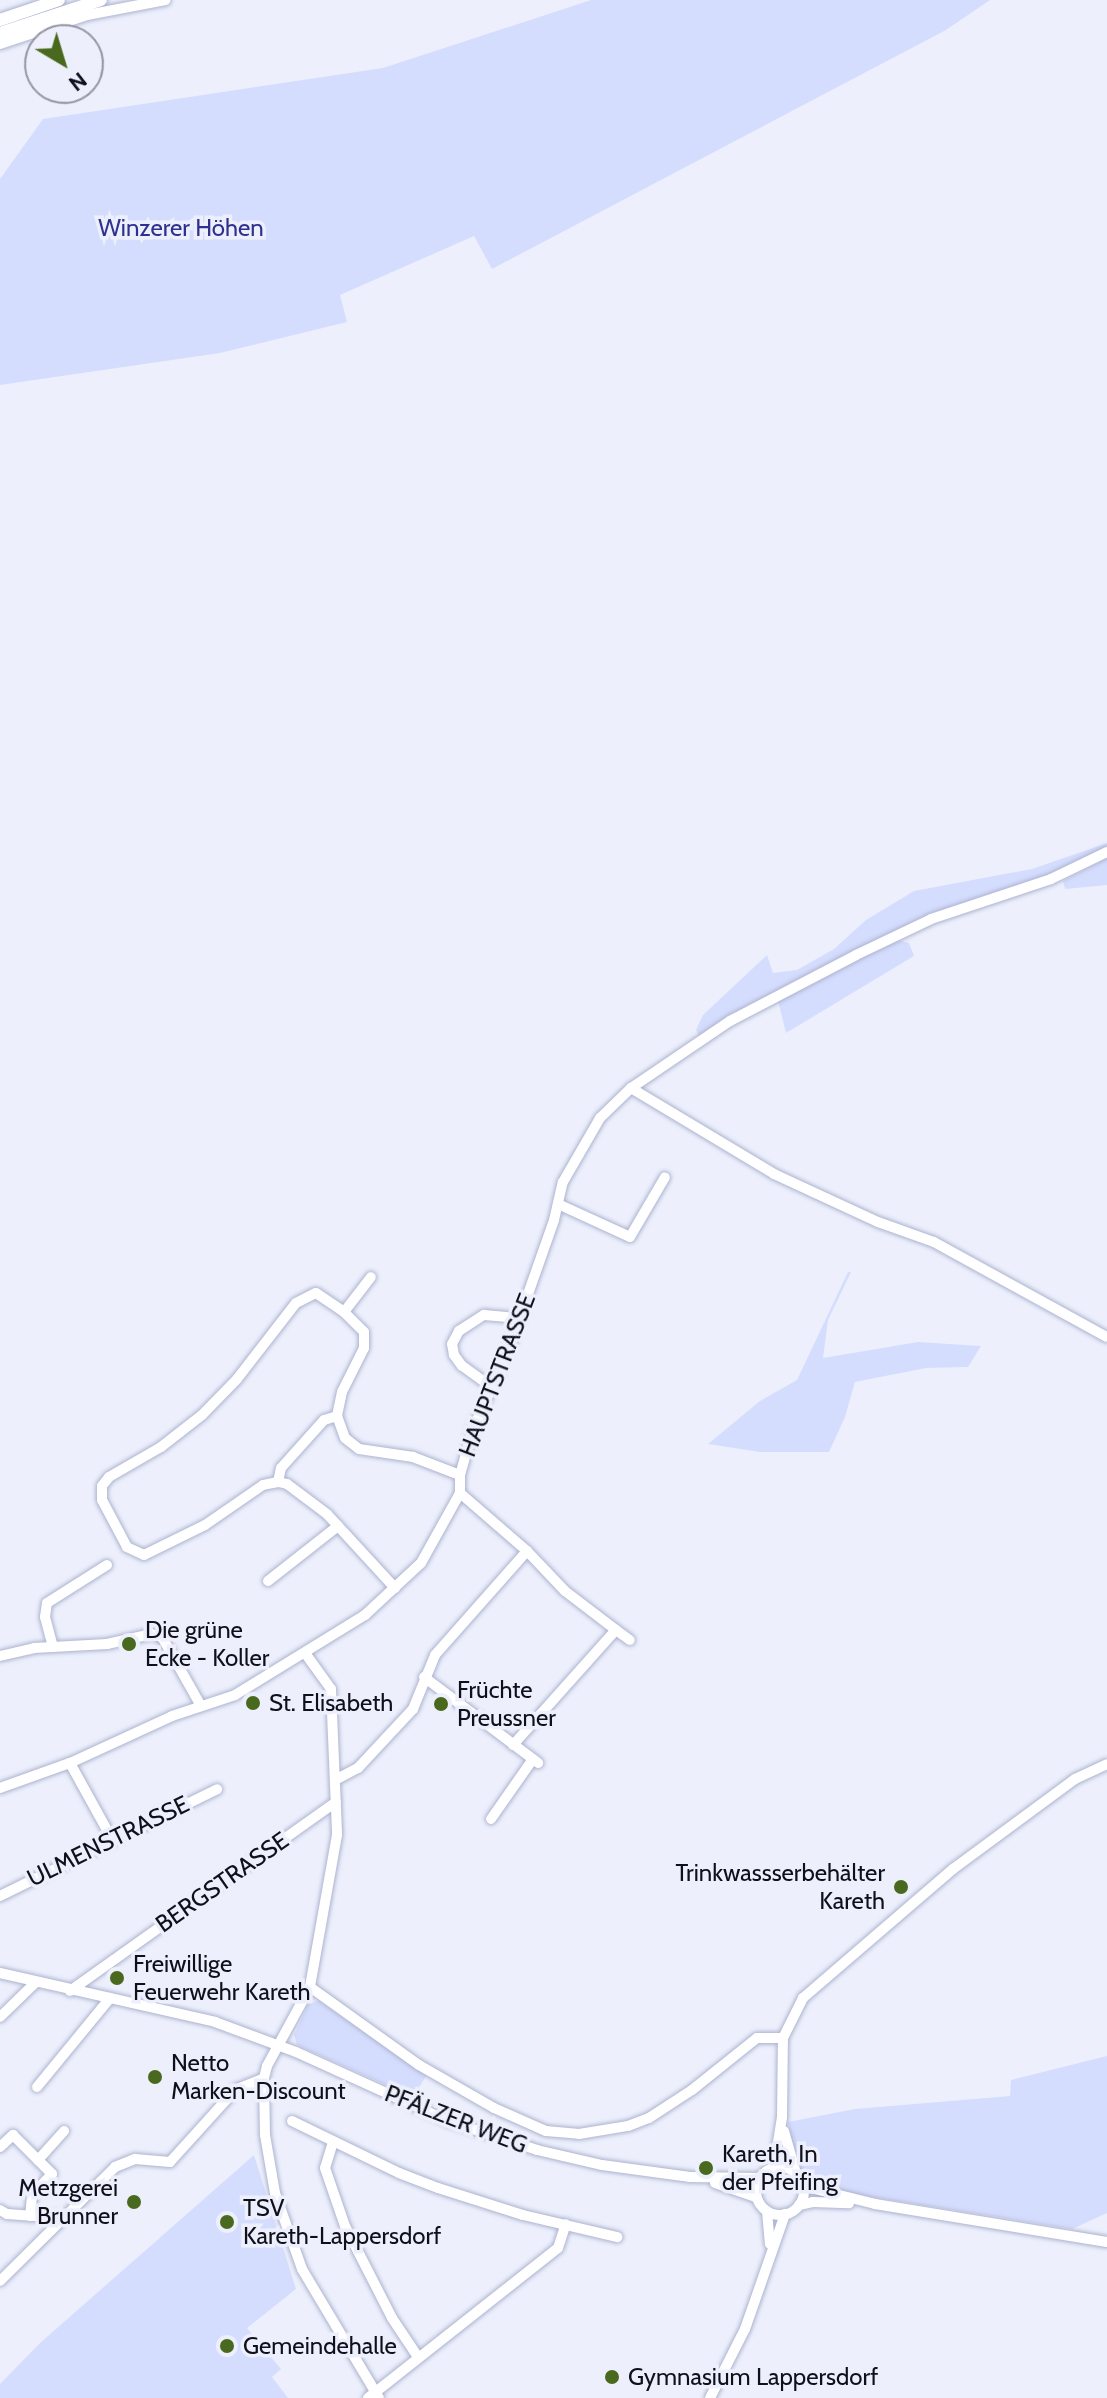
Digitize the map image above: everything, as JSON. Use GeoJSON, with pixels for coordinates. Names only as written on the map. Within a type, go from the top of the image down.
{"type":"FeatureCollection","features":[{"type":"Feature","properties":{"kind":"main road"},"geometry":{"type":"LineString","coordinates":[[0,20],[59,0]]}},
{"type":"Feature","properties":{"kind":"main road"},"geometry":{"type":"LineString","coordinates":[[0,33],[101,0]]}},
{"type":"Feature","properties":{"kind":"street"},"geometry":{"type":"LineString","coordinates":[[0,44],[87,15],[166,0]]}},
{"type":"Feature","properties":{"kind":"street","name":"HAUPTSTRASSE"},"geometry":{"type":"LineString","coordinates":[[0,1788],[70,1763],[201,1706],[235,1695],[365,1615],[421,1563],[460,1493],[460,1475],[490,1386],[520,1318],[563,1182],[600,1118],[631,1088],[730,1021],[898,934],[991,896],[1051,879],[1107,852]]}},
{"type":"Feature","properties":{"kind":"street"},"geometry":{"type":"LineString","coordinates":[[631,1088],[774,1174],[878,1222],[934,1242],[1107,1337]]}},
{"type":"Feature","properties":{"kind":"street"},"geometry":{"type":"LineString","coordinates":[[558,1204],[630,1237],[665,1177]]}},
{"type":"Feature","properties":{"kind":"street"},"geometry":{"type":"LineString","coordinates":[[344,1312],[371,1277]]}},
{"type":"Feature","properties":{"kind":"street"},"geometry":{"type":"LineString","coordinates":[[395,1588],[338,1526],[294,1489],[278,1482],[263,1485],[205,1525],[144,1555],[127,1547],[101,1493],[109,1477],[161,1447],[214,1403],[302,1297],[321,1295],[360,1325],[366,1339],[342,1392],[337,1416],[345,1438],[359,1449],[413,1457],[460,1475]]}},
{"type":"Feature","properties":{"kind":"street"},"geometry":{"type":"LineString","coordinates":[[490,1386],[462,1366],[454,1355],[452,1344],[459,1331],[484,1315],[520,1318]]}},
{"type":"Feature","properties":{"kind":"street"},"geometry":{"type":"LineString","coordinates":[[278,1482],[281,1468],[324,1420],[337,1416]]}},
{"type":"Feature","properties":{"kind":"street"},"geometry":{"type":"LineString","coordinates":[[460,1493],[527,1551],[565,1591],[630,1640]]}},
{"type":"Feature","properties":{"kind":"street"},"geometry":{"type":"LineString","coordinates":[[268,1581],[338,1526]]}},
{"type":"Feature","properties":{"kind":"street"},"geometry":{"type":"LineString","coordinates":[[335,1780],[358,1768],[413,1709],[435,1655],[527,1551]]}},
{"type":"Feature","properties":{"kind":"street"},"geometry":{"type":"LineString","coordinates":[[53,1647],[45,1617],[47,1603],[107,1565]]}},
{"type":"Feature","properties":{"kind":"street"},"geometry":{"type":"LineString","coordinates":[[513,1745],[616,1630]]}},
{"type":"Feature","properties":{"kind":"street"},"geometry":{"type":"LineString","coordinates":[[0,1656],[53,1647],[107,1644],[151,1634],[162,1637],[201,1706]]}},
{"type":"Feature","properties":{"kind":"street"},"geometry":{"type":"LineString","coordinates":[[305,1653],[331,1689],[337,1835],[310,1987],[264,2078],[269,2164],[291,2245],[312,2288],[374,2395],[558,2248],[566,2224]]}},
{"type":"Feature","properties":{"kind":"street"},"geometry":{"type":"LineString","coordinates":[[424,1677],[536,1761],[491,1819]]}},
{"type":"Feature","properties":{"kind":"street"},"geometry":{"type":"LineString","coordinates":[[70,1763],[112,1839]]}},
{"type":"Feature","properties":{"kind":"street"},"geometry":{"type":"LineString","coordinates":[[690,2177],[759,2178],[774,2167],[782,2117],[783,2038],[803,1998],[906,1906],[1075,1779],[1107,1764]]}},
{"type":"Feature","properties":{"kind":"street","name":"ULMENSTRASSE"},"geometry":{"type":"LineString","coordinates":[[0,1896],[217,1789]]}},
{"type":"Feature","properties":{"kind":"street","name":"BERGSTRASSE"},"geometry":{"type":"LineString","coordinates":[[70,1991],[336,1802]]}},
{"type":"Feature","properties":{"kind":"street","name":"PFÄLZER WEG"},"geometry":{"type":"LineString","coordinates":[[0,1973],[70,1991],[170,2009],[279,2046],[448,2121],[577,2160],[690,2177]]}},
{"type":"Feature","properties":{"kind":"street"},"geometry":{"type":"LineString","coordinates":[[0,2017],[35,1983]]}},
{"type":"Feature","properties":{"kind":"street"},"geometry":{"type":"LineString","coordinates":[[310,1987],[419,2065],[494,2108],[546,2131],[579,2134],[628,2126],[649,2118],[692,2090],[757,2038],[783,2038]]}},
{"type":"Feature","properties":{"kind":"street"},"geometry":{"type":"LineString","coordinates":[[37,2087],[110,1998]]}},
{"type":"Feature","properties":{"kind":"street"},"geometry":{"type":"LineString","coordinates":[[0,2281],[126,2160],[170,2162],[235,2090],[264,2078]]}},
{"type":"Feature","properties":{"kind":"street"},"geometry":{"type":"LineString","coordinates":[[782,2117],[789,2159],[803,2186],[799,2205]]}},
{"type":"Feature","properties":{"kind":"street"},"geometry":{"type":"LineString","coordinates":[[292,2121],[438,2188],[523,2215],[617,2237]]}},
{"type":"Feature","properties":{"kind":"street"},"geometry":{"type":"LineString","coordinates":[[38,2160],[64,2131]]}},
{"type":"Feature","properties":{"kind":"street"},"geometry":{"type":"LineString","coordinates":[[0,2147],[13,2135],[52,2174],[32,2195],[30,2216]]}},
{"type":"Feature","properties":{"kind":"street"},"geometry":{"type":"LineString","coordinates":[[333,2142],[325,2168],[345,2226],[385,2305],[418,2357]]}},
{"type":"Feature","properties":{"kind":"street"},"geometry":{"type":"LineString","coordinates":[[774,2167],[796,2173]]}},
{"type":"Feature","properties":{"kind":"street"},"geometry":{"type":"LineString","coordinates":[[690,2177],[756,2197],[767,2211],[770,2250]]}},
{"type":"Feature","properties":{"kind":"street"},"geometry":{"type":"LineString","coordinates":[[756,2197],[759,2178]]}},
{"type":"Feature","properties":{"kind":"street"},"geometry":{"type":"LineString","coordinates":[[803,2186],[875,2204],[1107,2242]]}},
{"type":"Feature","properties":{"kind":"street"},"geometry":{"type":"LineString","coordinates":[[710,2398],[745,2329],[785,2214],[799,2205],[813,2202],[875,2204]]}},
{"type":"Feature","properties":{"kind":"street"},"geometry":{"type":"LineString","coordinates":[[0,2210],[7,2214],[63,2218]]}},
{"type":"Feature","properties":{"kind":"street"},"geometry":{"type":"LineString","coordinates":[[767,2211],[785,2214]]}},
{"type":"Feature","properties":{"kind":"green space","name":"Winzerer Höhen"},"geometry":{"type":"Polygon","coordinates":[[[591,0],[990,0],[946,30],[492,269],[474,236],[340,295],[347,322],[220,353],[0,385],[0,179],[43,119],[383,68],[591,0]]]}},
{"type":"Feature","properties":{"kind":"green space"},"geometry":{"type":"Polygon","coordinates":[[[1107,843],[1107,849],[1070,868],[979,898],[700,1038],[696,1030],[703,1015],[767,955],[773,973],[797,970],[834,949],[866,920],[914,891],[1032,869],[1107,843]]]}},
{"type":"Feature","properties":{"kind":"green space"},"geometry":{"type":"Polygon","coordinates":[[[1107,858],[1107,885],[1065,889],[1063,881],[1107,858]]]}},
{"type":"Feature","properties":{"kind":"green space"},"geometry":{"type":"Polygon","coordinates":[[[897,940],[909,943],[914,956],[786,1033],[778,1001],[897,940]]]}},
{"type":"Feature","properties":{"kind":"green space"},"geometry":{"type":"Polygon","coordinates":[[[848,1272],[851,1272],[828,1320],[823,1358],[918,1342],[981,1346],[968,1367],[926,1368],[855,1382],[845,1417],[829,1452],[760,1452],[708,1444],[760,1401],[797,1380],[848,1272]]]}},
{"type":"Feature","properties":{"kind":"green space"},"geometry":{"type":"Polygon","coordinates":[[[319,2001],[426,2076],[413,2097],[297,2045],[294,2035],[309,2003],[319,2001]]]}},
{"type":"Feature","properties":{"kind":"green space"},"geometry":{"type":"Polygon","coordinates":[[[1107,2056],[1107,2213],[1072,2229],[847,2193],[814,2185],[794,2163],[788,2122],[855,2109],[1010,2096],[1011,2080],[1107,2056]]]}},
{"type":"Feature","properties":{"kind":"green space","name":"TSV Kareth-Lappersdorf"},"geometry":{"type":"Polygon","coordinates":[[[254,2155],[296,2289],[247,2328],[281,2369],[272,2377],[288,2398],[0,2398],[0,2384],[40,2343],[254,2155]]]}},
{"type":"Feature","properties":{"kind":"place","name":"Die grüne Ecke - Koller"},"geometry":{"type":"Point","coordinates":[129,1644]}},
{"type":"Feature","properties":{"kind":"place","name":"St. Elisabeth"},"geometry":{"type":"Point","coordinates":[253,1703]}},
{"type":"Feature","properties":{"kind":"place","name":"Früchte Preussner"},"geometry":{"type":"Point","coordinates":[441,1704]}},
{"type":"Feature","properties":{"kind":"place","name":"Trinkwassserbehälter Kareth"},"geometry":{"type":"Point","coordinates":[901,1887]}},
{"type":"Feature","properties":{"kind":"place","name":"Freiwillige Feuerwehr Kareth"},"geometry":{"type":"Point","coordinates":[117,1978]}},
{"type":"Feature","properties":{"kind":"place","name":"Netto Marken-Discount"},"geometry":{"type":"Point","coordinates":[155,2077]}},
{"type":"Feature","properties":{"kind":"place","name":"Kareth, In der Pfeifing"},"geometry":{"type":"Point","coordinates":[706,2168]}},
{"type":"Feature","properties":{"kind":"place","name":"Metzgerei Brunner"},"geometry":{"type":"Point","coordinates":[134,2202]}},
{"type":"Feature","properties":{"kind":"place","name":"TSV Kareth-Lappersdorf"},"geometry":{"type":"Point","coordinates":[227,2222]}},
{"type":"Feature","properties":{"kind":"place","name":"Gemeindehalle"},"geometry":{"type":"Point","coordinates":[227,2346]}},
{"type":"Feature","properties":{"kind":"place","name":"Gymnasium Lappersdorf"},"geometry":{"type":"Point","coordinates":[612,2377]}}]}
